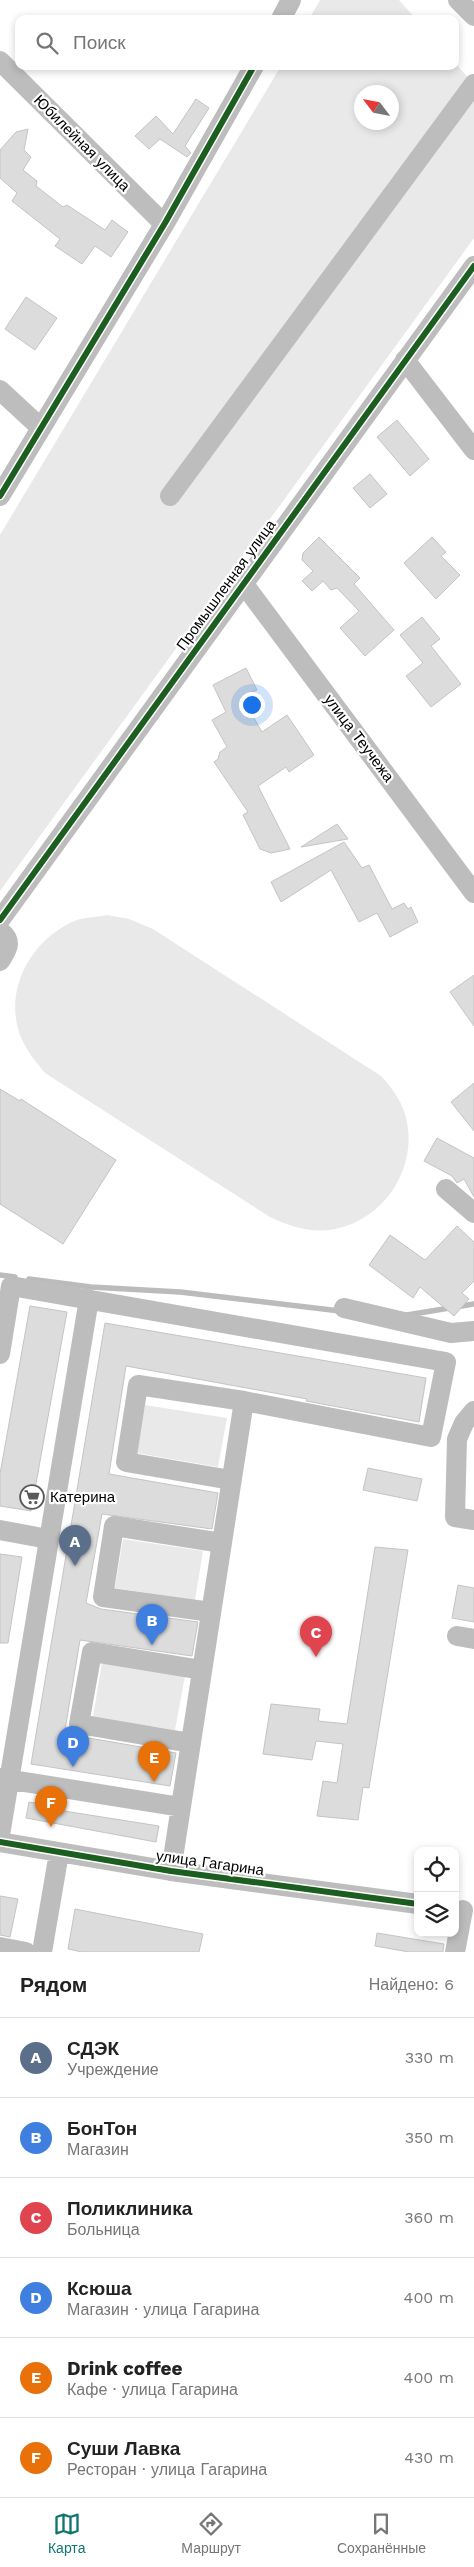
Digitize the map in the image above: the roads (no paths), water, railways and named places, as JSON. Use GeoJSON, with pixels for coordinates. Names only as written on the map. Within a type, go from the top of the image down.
{"type":"FeatureCollection","features":[{"type":"Feature","properties":{"kind":"street"},"geometry":{"type":"LineString","coordinates":[[282,15],[291,0]]}},
{"type":"Feature","properties":{"kind":"street"},"geometry":{"type":"LineString","coordinates":[[458,0],[474,16]]}},
{"type":"Feature","properties":{"kind":"street","name":"Юбилейная улица"},"geometry":{"type":"LineString","coordinates":[[0,62],[164,224]]}},
{"type":"Feature","properties":{"kind":"street"},"geometry":{"type":"LineString","coordinates":[[0,496],[164,224],[252,70]]}},
{"type":"Feature","properties":{"kind":"street"},"geometry":{"type":"LineString","coordinates":[[170,496],[474,84]]}},
{"type":"Feature","properties":{"kind":"street","name":"Промышленная улица"},"geometry":{"type":"LineString","coordinates":[[0,920],[474,266]]}},
{"type":"Feature","properties":{"kind":"street"},"geometry":{"type":"LineString","coordinates":[[405,360],[474,450]]}},
{"type":"Feature","properties":{"kind":"street"},"geometry":{"type":"LineString","coordinates":[[0,390],[41,428]]}},
{"type":"Feature","properties":{"kind":"street","name":"улица Теучежа"},"geometry":{"type":"LineString","coordinates":[[243,583],[474,894]]}},
{"type":"Feature","properties":{"kind":"street"},"geometry":{"type":"LineString","coordinates":[[0,931],[6,935],[9,943],[9,948],[0,961]]}},
{"type":"Feature","properties":{"kind":"street"},"geometry":{"type":"LineString","coordinates":[[446,1189],[474,1213]]}},
{"type":"Feature","properties":{"kind":"street"},"geometry":{"type":"LineString","coordinates":[[0,1354],[11,1286],[446,1362],[432,1436],[244,1401],[138,1385],[126,1462],[232,1480]]}},
{"type":"Feature","properties":{"kind":"street"},"geometry":{"type":"LineString","coordinates":[[0,1835],[5,1779],[89,1299]]}},
{"type":"Feature","properties":{"kind":"street"},"geometry":{"type":"LineString","coordinates":[[344,1308],[451,1333],[474,1332]]}},
{"type":"Feature","properties":{"kind":"street"},"geometry":{"type":"LineString","coordinates":[[171,1871],[244,1401]]}},
{"type":"Feature","properties":{"kind":"street"},"geometry":{"type":"LineString","coordinates":[[474,1411],[464,1423],[457,1439],[455,1517],[474,1520]]}},
{"type":"Feature","properties":{"kind":"street"},"geometry":{"type":"LineString","coordinates":[[211,1612],[103,1597],[114,1526],[222,1543]]}},
{"type":"Feature","properties":{"kind":"street"},"geometry":{"type":"LineString","coordinates":[[0,1530],[48,1539]]}},
{"type":"Feature","properties":{"kind":"street"},"geometry":{"type":"LineString","coordinates":[[191,1743],[79,1724],[92,1652],[202,1670]]}},
{"type":"Feature","properties":{"kind":"street"},"geometry":{"type":"LineString","coordinates":[[5,1779],[181,1807]]}},
{"type":"Feature","properties":{"kind":"street","name":"улица Гагарина"},"geometry":{"type":"LineString","coordinates":[[0,1842],[171,1871],[414,1903]]}},
{"type":"Feature","properties":{"kind":"street"},"geometry":{"type":"LineString","coordinates":[[42,1952],[59,1853]]}},
{"type":"Feature","properties":{"kind":"street"},"geometry":{"type":"LineString","coordinates":[[455,1952],[464,1910]]}},
{"type":"Feature","properties":{"kind":"street"},"geometry":{"type":"LineString","coordinates":[[0,1947],[26,1952]]}},
{"type":"Feature","properties":{"kind":"waterway"},"geometry":{"type":"LineString","coordinates":[[0,1275],[15,1277]]}},
{"type":"Feature","properties":{"kind":"waterway"},"geometry":{"type":"LineString","coordinates":[[29,1279],[91,1287],[180,1292],[340,1311]]}},
{"type":"Feature","properties":{"kind":"waterway"},"geometry":{"type":"LineString","coordinates":[[407,1315],[474,1304]]}},
{"type":"Feature","properties":{"kind":"place","name":"Катерина"},"geometry":{"type":"Point","coordinates":[32,1497]}},
{"type":"Feature","properties":{"kind":"place","name":"СДЭК"},"geometry":{"type":"Point","coordinates":[75,1566]}},
{"type":"Feature","properties":{"kind":"place","name":"БонТон"},"geometry":{"type":"Point","coordinates":[152,1645]}},
{"type":"Feature","properties":{"kind":"place","name":"Поликлиника"},"geometry":{"type":"Point","coordinates":[316,1657]}},
{"type":"Feature","properties":{"kind":"place","name":"Ксюша"},"geometry":{"type":"Point","coordinates":[73,1767]}},
{"type":"Feature","properties":{"kind":"place","name":"Drink coffee"},"geometry":{"type":"Point","coordinates":[154,1782]}},
{"type":"Feature","properties":{"kind":"place","name":"Суши Лавка"},"geometry":{"type":"Point","coordinates":[51,1827]}}]}
